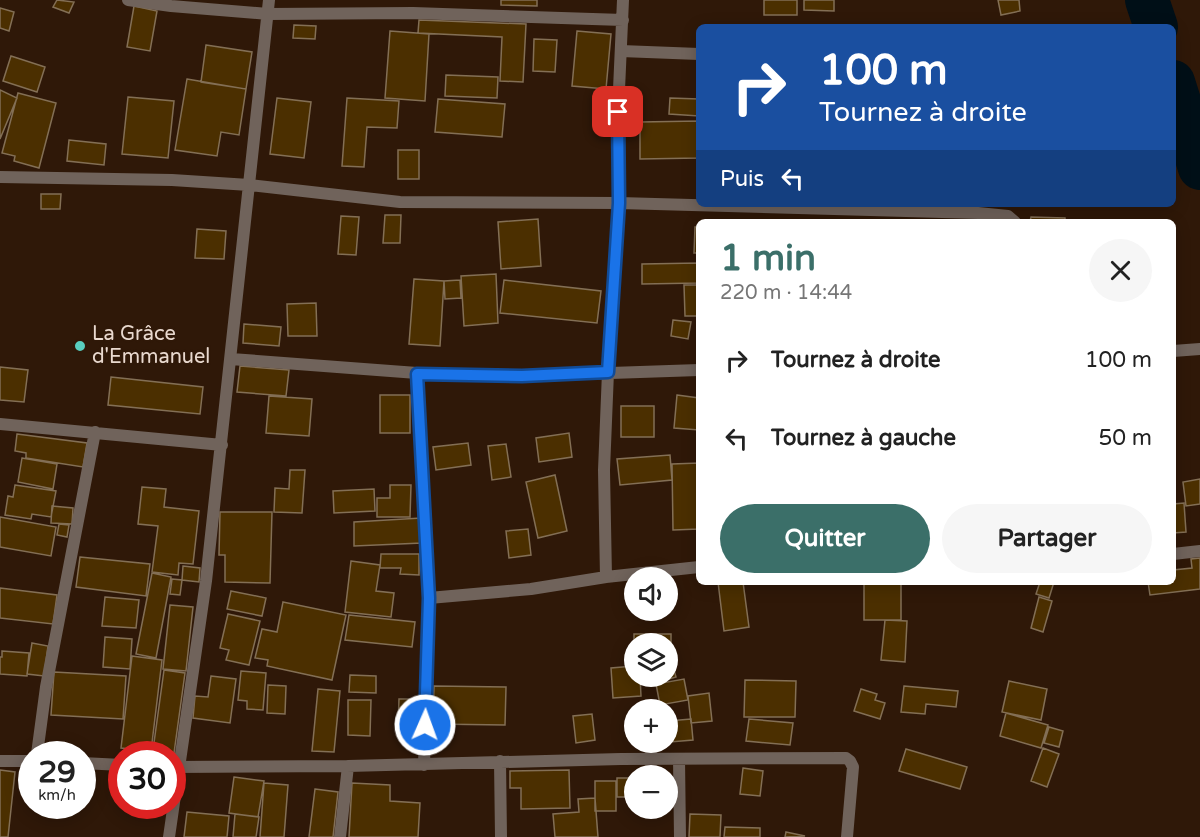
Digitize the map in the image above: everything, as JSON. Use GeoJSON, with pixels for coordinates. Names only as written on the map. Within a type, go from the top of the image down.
{"type":"FeatureCollection","features":[{"type":"Feature","properties":{"kind":"street"},"geometry":{"type":"LineString","coordinates":[[128,0],[268,14],[413,13],[623,20]]}},
{"type":"Feature","properties":{"kind":"street"},"geometry":{"type":"LineString","coordinates":[[180,741],[206,581],[269,0]]}},
{"type":"Feature","properties":{"kind":"street"},"geometry":{"type":"LineString","coordinates":[[606,577],[604,470],[619,203],[618,112],[623,0]]}},
{"type":"Feature","properties":{"kind":"street"},"geometry":{"type":"LineString","coordinates":[[621,51],[696,54]]}},
{"type":"Feature","properties":{"kind":"street"},"geometry":{"type":"LineString","coordinates":[[0,177],[172,180],[249,185],[400,202],[696,205]]}},
{"type":"Feature","properties":{"kind":"street"},"geometry":{"type":"LineString","coordinates":[[763,207],[978,213],[1008,216],[1012,219]]}},
{"type":"Feature","properties":{"kind":"street"},"geometry":{"type":"LineString","coordinates":[[1176,351],[1200,349]]}},
{"type":"Feature","properties":{"kind":"street"},"geometry":{"type":"LineString","coordinates":[[231,359],[417,374],[522,376],[696,370]]}},
{"type":"Feature","properties":{"kind":"street"},"geometry":{"type":"LineString","coordinates":[[417,374],[429,598],[424,765]]}},
{"type":"Feature","properties":{"kind":"street"},"geometry":{"type":"LineString","coordinates":[[0,424],[222,445]]}},
{"type":"Feature","properties":{"kind":"street"},"geometry":{"type":"LineString","coordinates":[[39,741],[46,687],[95,432]]}},
{"type":"Feature","properties":{"kind":"street"},"geometry":{"type":"LineString","coordinates":[[1176,554],[1200,551]]}},
{"type":"Feature","properties":{"kind":"street"},"geometry":{"type":"LineString","coordinates":[[429,598],[531,589],[606,577],[696,567]]}},
{"type":"Feature","properties":{"kind":"street"},"geometry":{"type":"LineString","coordinates":[[186,767],[846,758],[853,767],[847,837]]}},
{"type":"Feature","properties":{"kind":"street"},"geometry":{"type":"LineString","coordinates":[[679,759],[680,837]]}},
{"type":"Feature","properties":{"kind":"street"},"geometry":{"type":"LineString","coordinates":[[0,760],[18,761]]}},
{"type":"Feature","properties":{"kind":"street"},"geometry":{"type":"LineString","coordinates":[[500,761],[501,837]]}},
{"type":"Feature","properties":{"kind":"street"},"geometry":{"type":"LineString","coordinates":[[340,837],[348,766]]}},
{"type":"Feature","properties":{"kind":"street"},"geometry":{"type":"LineString","coordinates":[[170,837],[172,819]]}},
{"type":"Feature","properties":{"kind":"building"},"geometry":{"type":"Polygon","coordinates":[[[57,0],[74,2],[69,13],[53,7],[57,0]]]}},
{"type":"Feature","properties":{"kind":"building"},"geometry":{"type":"Polygon","coordinates":[[[501,0],[537,0],[537,6],[501,5],[501,0]]]}},
{"type":"Feature","properties":{"kind":"building"},"geometry":{"type":"Polygon","coordinates":[[[764,0],[797,0],[797,15],[764,15],[764,0]]]}},
{"type":"Feature","properties":{"kind":"building"},"geometry":{"type":"Polygon","coordinates":[[[804,0],[834,0],[834,11],[804,10],[804,0]]]}},
{"type":"Feature","properties":{"kind":"building"},"geometry":{"type":"Polygon","coordinates":[[[998,0],[1019,0],[1020,11],[1001,15],[998,0]]]}},
{"type":"Feature","properties":{"kind":"building"},"geometry":{"type":"Polygon","coordinates":[[[134,6],[157,11],[150,51],[127,47],[134,6]]]}},
{"type":"Feature","properties":{"kind":"building"},"geometry":{"type":"Polygon","coordinates":[[[0,8],[14,12],[9,31],[0,28],[0,8]]]}},
{"type":"Feature","properties":{"kind":"building"},"geometry":{"type":"Polygon","coordinates":[[[419,20],[526,24],[523,82],[500,81],[502,37],[418,33],[419,20]]]}},
{"type":"Feature","properties":{"kind":"building"},"geometry":{"type":"Polygon","coordinates":[[[294,25],[316,26],[315,39],[293,38],[294,25]]]}},
{"type":"Feature","properties":{"kind":"building"},"geometry":{"type":"Polygon","coordinates":[[[390,31],[429,34],[425,101],[385,98],[390,31]]]}},
{"type":"Feature","properties":{"kind":"building"},"geometry":{"type":"Polygon","coordinates":[[[577,31],[611,34],[606,89],[572,86],[577,31]]]}},
{"type":"Feature","properties":{"kind":"building"},"geometry":{"type":"Polygon","coordinates":[[[534,39],[557,40],[555,72],[533,71],[534,39]]]}},
{"type":"Feature","properties":{"kind":"building"},"geometry":{"type":"Polygon","coordinates":[[[206,45],[252,52],[246,89],[201,82],[206,45]]]}},
{"type":"Feature","properties":{"kind":"building"},"geometry":{"type":"Polygon","coordinates":[[[11,56],[45,67],[37,92],[3,81],[11,56]]]}},
{"type":"Feature","properties":{"kind":"building"},"geometry":{"type":"Polygon","coordinates":[[[446,75],[498,77],[497,98],[445,96],[446,75]]]}},
{"type":"Feature","properties":{"kind":"building"},"geometry":{"type":"Polygon","coordinates":[[[187,79],[246,89],[239,135],[221,132],[217,156],[175,150],[187,79]]]}},
{"type":"Feature","properties":{"kind":"building"},"geometry":{"type":"Polygon","coordinates":[[[0,90],[17,98],[0,139],[0,90]]]}},
{"type":"Feature","properties":{"kind":"building"},"geometry":{"type":"Polygon","coordinates":[[[18,93],[56,103],[39,168],[14,161],[15,156],[2,153],[18,93]]]}},
{"type":"Feature","properties":{"kind":"building"},"geometry":{"type":"Polygon","coordinates":[[[128,97],[174,101],[168,158],[122,154],[128,97]]]}},
{"type":"Feature","properties":{"kind":"building"},"geometry":{"type":"Polygon","coordinates":[[[277,98],[311,102],[304,158],[270,154],[277,98]]]}},
{"type":"Feature","properties":{"kind":"building"},"geometry":{"type":"Polygon","coordinates":[[[347,98],[399,101],[397,128],[367,127],[364,167],[342,166],[347,98]]]}},
{"type":"Feature","properties":{"kind":"building"},"geometry":{"type":"Polygon","coordinates":[[[670,98],[696,99],[696,116],[669,114],[670,98]]]}},
{"type":"Feature","properties":{"kind":"building"},"geometry":{"type":"Polygon","coordinates":[[[438,99],[505,104],[502,137],[435,132],[438,99]]]}},
{"type":"Feature","properties":{"kind":"building"},"geometry":{"type":"Polygon","coordinates":[[[696,121],[696,158],[640,159],[640,122],[696,121]]]}},
{"type":"Feature","properties":{"kind":"building"},"geometry":{"type":"Polygon","coordinates":[[[69,140],[106,144],[104,165],[67,161],[69,140]]]}},
{"type":"Feature","properties":{"kind":"building"},"geometry":{"type":"Polygon","coordinates":[[[398,150],[419,150],[419,179],[398,179],[398,150]]]}},
{"type":"Feature","properties":{"kind":"building"},"geometry":{"type":"Polygon","coordinates":[[[41,194],[61,194],[60,209],[41,209],[41,194]]]}},
{"type":"Feature","properties":{"kind":"building"},"geometry":{"type":"Polygon","coordinates":[[[385,215],[401,215],[400,243],[383,243],[385,215]]]}},
{"type":"Feature","properties":{"kind":"building"},"geometry":{"type":"Polygon","coordinates":[[[341,216],[359,217],[356,255],[338,254],[341,216]]]}},
{"type":"Feature","properties":{"kind":"building"},"geometry":{"type":"Polygon","coordinates":[[[1031,217],[1065,218],[1065,219],[1031,219],[1031,217]]]}},
{"type":"Feature","properties":{"kind":"building"},"geometry":{"type":"Polygon","coordinates":[[[538,219],[541,266],[501,269],[498,222],[538,219]]]}},
{"type":"Feature","properties":{"kind":"building"},"geometry":{"type":"Polygon","coordinates":[[[695,227],[696,227],[696,253],[694,253],[695,227]]]}},
{"type":"Feature","properties":{"kind":"building"},"geometry":{"type":"Polygon","coordinates":[[[197,229],[226,231],[224,259],[195,258],[197,229]]]}},
{"type":"Feature","properties":{"kind":"building"},"geometry":{"type":"Polygon","coordinates":[[[696,263],[696,283],[642,284],[642,264],[696,263]]]}},
{"type":"Feature","properties":{"kind":"building"},"geometry":{"type":"Polygon","coordinates":[[[496,274],[498,323],[464,326],[461,276],[496,274]]]}},
{"type":"Feature","properties":{"kind":"building"},"geometry":{"type":"Polygon","coordinates":[[[414,279],[444,281],[440,346],[409,344],[414,279]]]}},
{"type":"Feature","properties":{"kind":"building"},"geometry":{"type":"Polygon","coordinates":[[[460,280],[461,298],[445,299],[444,281],[460,280]]]}},
{"type":"Feature","properties":{"kind":"building"},"geometry":{"type":"Polygon","coordinates":[[[504,280],[601,291],[597,323],[500,313],[504,280]]]}},
{"type":"Feature","properties":{"kind":"building"},"geometry":{"type":"Polygon","coordinates":[[[684,285],[696,285],[696,316],[685,316],[684,285]]]}},
{"type":"Feature","properties":{"kind":"building"},"geometry":{"type":"Polygon","coordinates":[[[316,303],[317,336],[288,336],[287,304],[316,303]]]}},
{"type":"Feature","properties":{"kind":"building"},"geometry":{"type":"Polygon","coordinates":[[[673,320],[691,322],[688,339],[671,336],[673,320]]]}},
{"type":"Feature","properties":{"kind":"building"},"geometry":{"type":"Polygon","coordinates":[[[244,324],[281,327],[279,346],[243,343],[244,324]]]}},
{"type":"Feature","properties":{"kind":"building"},"geometry":{"type":"Polygon","coordinates":[[[240,366],[289,370],[286,396],[237,392],[240,366]]]}},
{"type":"Feature","properties":{"kind":"building"},"geometry":{"type":"Polygon","coordinates":[[[0,367],[28,370],[24,402],[0,400],[0,367]]]}},
{"type":"Feature","properties":{"kind":"building"},"geometry":{"type":"Polygon","coordinates":[[[111,377],[203,387],[200,414],[108,405],[111,377]]]}},
{"type":"Feature","properties":{"kind":"building"},"geometry":{"type":"Polygon","coordinates":[[[380,395],[410,395],[410,433],[380,433],[380,395]]]}},
{"type":"Feature","properties":{"kind":"building"},"geometry":{"type":"Polygon","coordinates":[[[677,395],[696,398],[696,430],[674,428],[677,395]]]}},
{"type":"Feature","properties":{"kind":"building"},"geometry":{"type":"Polygon","coordinates":[[[269,396],[312,399],[309,436],[266,433],[269,396]]]}},
{"type":"Feature","properties":{"kind":"building"},"geometry":{"type":"Polygon","coordinates":[[[621,406],[654,406],[654,437],[621,437],[621,406]]]}},
{"type":"Feature","properties":{"kind":"building"},"geometry":{"type":"Polygon","coordinates":[[[569,433],[572,457],[539,462],[536,438],[569,433]]]}},
{"type":"Feature","properties":{"kind":"building"},"geometry":{"type":"Polygon","coordinates":[[[17,434],[87,443],[83,467],[26,458],[26,453],[15,451],[17,434]]]}},
{"type":"Feature","properties":{"kind":"building"},"geometry":{"type":"Polygon","coordinates":[[[468,443],[471,465],[436,470],[433,447],[468,443]]]}},
{"type":"Feature","properties":{"kind":"building"},"geometry":{"type":"Polygon","coordinates":[[[506,444],[511,477],[492,480],[488,446],[506,444]]]}},
{"type":"Feature","properties":{"kind":"building"},"geometry":{"type":"Polygon","coordinates":[[[670,455],[672,480],[620,485],[617,459],[670,455]]]}},
{"type":"Feature","properties":{"kind":"building"},"geometry":{"type":"Polygon","coordinates":[[[22,458],[57,464],[53,489],[18,482],[22,458]]]}},
{"type":"Feature","properties":{"kind":"building"},"geometry":{"type":"Polygon","coordinates":[[[696,463],[696,529],[673,530],[672,464],[696,463]]]}},
{"type":"Feature","properties":{"kind":"building"},"geometry":{"type":"Polygon","coordinates":[[[290,470],[305,470],[302,513],[274,512],[275,488],[289,489],[290,470]]]}},
{"type":"Feature","properties":{"kind":"building"},"geometry":{"type":"Polygon","coordinates":[[[555,475],[567,531],[538,538],[526,482],[555,475]]]}},
{"type":"Feature","properties":{"kind":"building"},"geometry":{"type":"Polygon","coordinates":[[[1200,479],[1200,504],[1186,506],[1183,482],[1200,479]]]}},
{"type":"Feature","properties":{"kind":"building"},"geometry":{"type":"Polygon","coordinates":[[[15,485],[56,491],[51,517],[32,514],[31,519],[5,515],[8,496],[13,497],[15,485]]]}},
{"type":"Feature","properties":{"kind":"building"},"geometry":{"type":"Polygon","coordinates":[[[390,485],[411,485],[410,517],[377,517],[377,498],[390,498],[390,485]]]}},
{"type":"Feature","properties":{"kind":"building"},"geometry":{"type":"Polygon","coordinates":[[[142,487],[166,489],[164,507],[199,511],[193,564],[179,563],[178,575],[152,572],[158,526],[138,524],[142,487]]]}},
{"type":"Feature","properties":{"kind":"building"},"geometry":{"type":"Polygon","coordinates":[[[374,489],[375,511],[334,513],[333,491],[374,489]]]}},
{"type":"Feature","properties":{"kind":"building"},"geometry":{"type":"Polygon","coordinates":[[[1184,503],[1186,532],[1176,533],[1176,504],[1184,503]]]}},
{"type":"Feature","properties":{"kind":"building"},"geometry":{"type":"Polygon","coordinates":[[[52,506],[73,508],[72,524],[51,523],[52,506]]]}},
{"type":"Feature","properties":{"kind":"building"},"geometry":{"type":"Polygon","coordinates":[[[220,512],[272,512],[270,583],[225,582],[225,555],[219,555],[220,512]]]}},
{"type":"Feature","properties":{"kind":"building"},"geometry":{"type":"Polygon","coordinates":[[[0,517],[56,527],[51,556],[0,547],[0,517]]]}},
{"type":"Feature","properties":{"kind":"building"},"geometry":{"type":"Polygon","coordinates":[[[421,518],[422,543],[354,546],[354,522],[421,518]]]}},
{"type":"Feature","properties":{"kind":"building"},"geometry":{"type":"Polygon","coordinates":[[[59,524],[69,525],[67,537],[57,535],[59,524]]]}},
{"type":"Feature","properties":{"kind":"building"},"geometry":{"type":"Polygon","coordinates":[[[528,529],[531,555],[509,558],[506,531],[528,529]]]}},
{"type":"Feature","properties":{"kind":"building"},"geometry":{"type":"Polygon","coordinates":[[[381,554],[419,554],[419,575],[400,574],[401,568],[380,568],[381,554]]]}},
{"type":"Feature","properties":{"kind":"building"},"geometry":{"type":"Polygon","coordinates":[[[80,557],[150,564],[146,596],[76,587],[80,557]]]}},
{"type":"Feature","properties":{"kind":"building"},"geometry":{"type":"Polygon","coordinates":[[[1200,558],[1200,589],[1150,595],[1148,585],[1176,585],[1176,570],[1192,568],[1191,559],[1200,558]]]}},
{"type":"Feature","properties":{"kind":"building"},"geometry":{"type":"Polygon","coordinates":[[[351,561],[380,565],[376,591],[394,593],[391,617],[345,612],[351,561]]]}},
{"type":"Feature","properties":{"kind":"building"},"geometry":{"type":"Polygon","coordinates":[[[183,566],[200,568],[199,582],[182,580],[183,566]]]}},
{"type":"Feature","properties":{"kind":"building"},"geometry":{"type":"Polygon","coordinates":[[[152,573],[171,577],[156,658],[136,654],[152,573]]]}},
{"type":"Feature","properties":{"kind":"building"},"geometry":{"type":"Polygon","coordinates":[[[172,579],[182,580],[180,595],[170,594],[172,579]]]}},
{"type":"Feature","properties":{"kind":"building"},"geometry":{"type":"Polygon","coordinates":[[[718,585],[743,585],[749,627],[724,631],[718,585]]]}},
{"type":"Feature","properties":{"kind":"building"},"geometry":{"type":"Polygon","coordinates":[[[864,585],[901,585],[901,620],[864,620],[864,585]]]}},
{"type":"Feature","properties":{"kind":"building"},"geometry":{"type":"Polygon","coordinates":[[[1039,585],[1053,585],[1049,598],[1036,594],[1039,585]]]}},
{"type":"Feature","properties":{"kind":"building"},"geometry":{"type":"Polygon","coordinates":[[[0,588],[57,595],[53,624],[0,618],[0,588]]]}},
{"type":"Feature","properties":{"kind":"building"},"geometry":{"type":"Polygon","coordinates":[[[231,591],[266,598],[262,616],[227,609],[231,591]]]}},
{"type":"Feature","properties":{"kind":"building"},"geometry":{"type":"Polygon","coordinates":[[[105,597],[139,600],[136,628],[102,626],[105,597]]]}},
{"type":"Feature","properties":{"kind":"building"},"geometry":{"type":"Polygon","coordinates":[[[1039,597],[1052,601],[1043,632],[1031,628],[1039,597]]]}},
{"type":"Feature","properties":{"kind":"building"},"geometry":{"type":"Polygon","coordinates":[[[283,602],[346,615],[332,680],[267,666],[268,660],[255,658],[262,629],[277,632],[283,602]]]}},
{"type":"Feature","properties":{"kind":"building"},"geometry":{"type":"Polygon","coordinates":[[[170,605],[193,607],[186,671],[163,669],[170,605]]]}},
{"type":"Feature","properties":{"kind":"building"},"geometry":{"type":"Polygon","coordinates":[[[228,614],[260,621],[249,665],[226,660],[229,650],[220,648],[228,614]]]}},
{"type":"Feature","properties":{"kind":"building"},"geometry":{"type":"Polygon","coordinates":[[[349,615],[415,622],[412,647],[345,640],[349,615]]]}},
{"type":"Feature","properties":{"kind":"building"},"geometry":{"type":"Polygon","coordinates":[[[885,620],[907,621],[905,662],[881,660],[885,620]]]}},
{"type":"Feature","properties":{"kind":"building"},"geometry":{"type":"Polygon","coordinates":[[[105,637],[132,639],[130,669],[103,667],[105,637]]]}},
{"type":"Feature","properties":{"kind":"building"},"geometry":{"type":"Polygon","coordinates":[[[32,643],[48,646],[44,676],[27,674],[32,643]]]}},
{"type":"Feature","properties":{"kind":"building"},"geometry":{"type":"Polygon","coordinates":[[[2,651],[29,653],[27,676],[0,674],[2,651]]]}},
{"type":"Feature","properties":{"kind":"building"},"geometry":{"type":"Polygon","coordinates":[[[132,656],[162,660],[152,741],[122,741],[132,656]]]}},
{"type":"Feature","properties":{"kind":"building"},"geometry":{"type":"Polygon","coordinates":[[[624,667],[624,687],[641,687],[641,696],[613,698],[611,668],[624,667]]]}},
{"type":"Feature","properties":{"kind":"building"},"geometry":{"type":"Polygon","coordinates":[[[164,670],[185,673],[176,741],[154,741],[164,670]]]}},
{"type":"Feature","properties":{"kind":"building"},"geometry":{"type":"Polygon","coordinates":[[[241,671],[266,673],[263,710],[247,709],[247,701],[238,700],[241,671]]]}},
{"type":"Feature","properties":{"kind":"building"},"geometry":{"type":"Polygon","coordinates":[[[54,672],[126,676],[123,719],[51,715],[54,672]]]}},
{"type":"Feature","properties":{"kind":"building"},"geometry":{"type":"Polygon","coordinates":[[[350,675],[376,676],[376,693],[349,692],[350,675]]]}},
{"type":"Feature","properties":{"kind":"building"},"geometry":{"type":"Polygon","coordinates":[[[211,676],[236,679],[230,723],[193,718],[195,696],[208,697],[211,676]]]}},
{"type":"Feature","properties":{"kind":"building"},"geometry":{"type":"Polygon","coordinates":[[[684,679],[688,700],[678,702],[678,699],[659,699],[657,687],[678,687],[678,680],[684,679]]]}},
{"type":"Feature","properties":{"kind":"building"},"geometry":{"type":"Polygon","coordinates":[[[745,680],[796,681],[795,717],[744,717],[745,680]]]}},
{"type":"Feature","properties":{"kind":"building"},"geometry":{"type":"Polygon","coordinates":[[[1009,681],[1047,689],[1041,720],[1002,712],[1009,681]]]}},
{"type":"Feature","properties":{"kind":"building"},"geometry":{"type":"Polygon","coordinates":[[[268,685],[286,686],[285,714],[267,713],[268,685]]]}},
{"type":"Feature","properties":{"kind":"building"},"geometry":{"type":"Polygon","coordinates":[[[434,686],[506,687],[505,725],[433,724],[434,686]]]}},
{"type":"Feature","properties":{"kind":"building"},"geometry":{"type":"Polygon","coordinates":[[[904,686],[958,691],[956,707],[926,704],[925,714],[901,712],[904,686]]]}},
{"type":"Feature","properties":{"kind":"building"},"geometry":{"type":"Polygon","coordinates":[[[318,689],[340,691],[334,752],[312,751],[318,689]]]}},
{"type":"Feature","properties":{"kind":"building"},"geometry":{"type":"Polygon","coordinates":[[[861,689],[877,694],[875,700],[885,703],[880,719],[854,711],[861,689]]]}},
{"type":"Feature","properties":{"kind":"building"},"geometry":{"type":"Polygon","coordinates":[[[709,693],[712,721],[691,723],[688,696],[709,693]]]}},
{"type":"Feature","properties":{"kind":"building"},"geometry":{"type":"Polygon","coordinates":[[[399,699],[414,699],[413,726],[398,726],[399,699]]]}},
{"type":"Feature","properties":{"kind":"building"},"geometry":{"type":"Polygon","coordinates":[[[348,700],[371,700],[370,736],[348,735],[348,700]]]}},
{"type":"Feature","properties":{"kind":"building"},"geometry":{"type":"Polygon","coordinates":[[[1006,713],[1048,725],[1041,748],[1000,736],[1006,713]]]}},
{"type":"Feature","properties":{"kind":"building"},"geometry":{"type":"Polygon","coordinates":[[[592,714],[595,740],[576,743],[573,716],[592,714]]]}},
{"type":"Feature","properties":{"kind":"building"},"geometry":{"type":"Polygon","coordinates":[[[691,719],[693,740],[678,741],[678,720],[691,719]]]}},
{"type":"Feature","properties":{"kind":"building"},"geometry":{"type":"Polygon","coordinates":[[[749,719],[793,723],[790,745],[746,741],[749,719]]]}},
{"type":"Feature","properties":{"kind":"building"},"geometry":{"type":"Polygon","coordinates":[[[1049,727],[1063,731],[1059,747],[1044,743],[1049,727]]]}},
{"type":"Feature","properties":{"kind":"building"},"geometry":{"type":"Polygon","coordinates":[[[1043,748],[1059,754],[1047,787],[1031,781],[1043,748]]]}},
{"type":"Feature","properties":{"kind":"building"},"geometry":{"type":"Polygon","coordinates":[[[906,749],[967,767],[960,789],[899,771],[906,749]]]}},
{"type":"Feature","properties":{"kind":"building"},"geometry":{"type":"Polygon","coordinates":[[[743,768],[763,771],[760,796],[740,794],[743,768]]]}},
{"type":"Feature","properties":{"kind":"building"},"geometry":{"type":"Polygon","coordinates":[[[0,770],[15,772],[8,837],[0,837],[0,770]]]}},
{"type":"Feature","properties":{"kind":"building"},"geometry":{"type":"Polygon","coordinates":[[[569,770],[570,808],[521,809],[521,788],[510,788],[510,771],[569,770]]]}},
{"type":"Feature","properties":{"kind":"building"},"geometry":{"type":"Polygon","coordinates":[[[234,777],[264,781],[258,817],[229,813],[234,777]]]}},
{"type":"Feature","properties":{"kind":"building"},"geometry":{"type":"Polygon","coordinates":[[[617,778],[624,778],[624,797],[617,797],[617,778]]]}},
{"type":"Feature","properties":{"kind":"building"},"geometry":{"type":"Polygon","coordinates":[[[595,781],[616,781],[616,811],[595,811],[595,781]]]}},
{"type":"Feature","properties":{"kind":"building"},"geometry":{"type":"Polygon","coordinates":[[[264,783],[288,785],[284,837],[260,837],[264,783]]]}},
{"type":"Feature","properties":{"kind":"building"},"geometry":{"type":"Polygon","coordinates":[[[352,783],[390,785],[390,801],[420,803],[418,837],[349,837],[352,783]]]}},
{"type":"Feature","properties":{"kind":"building"},"geometry":{"type":"Polygon","coordinates":[[[315,789],[338,792],[333,837],[309,837],[315,789]]]}},
{"type":"Feature","properties":{"kind":"building"},"geometry":{"type":"Polygon","coordinates":[[[595,798],[598,837],[555,837],[553,814],[579,812],[578,799],[595,798]]]}},
{"type":"Feature","properties":{"kind":"building"},"geometry":{"type":"Polygon","coordinates":[[[187,812],[229,816],[227,837],[184,837],[187,812]]]}},
{"type":"Feature","properties":{"kind":"building"},"geometry":{"type":"Polygon","coordinates":[[[235,814],[259,817],[256,837],[233,837],[235,814]]]}},
{"type":"Feature","properties":{"kind":"building"},"geometry":{"type":"Polygon","coordinates":[[[690,814],[721,815],[720,837],[689,837],[690,814]]]}},
{"type":"Feature","properties":{"kind":"building"},"geometry":{"type":"Polygon","coordinates":[[[725,827],[760,828],[760,837],[724,837],[725,827]]]}},
{"type":"Feature","properties":{"kind":"building"},"geometry":{"type":"Polygon","coordinates":[[[786,832],[805,836],[785,837],[786,832]]]}},
{"type":"Feature","properties":{"kind":"waterway"},"geometry":{"type":"LineString","coordinates":[[1147,0],[1155,24]]}},
{"type":"Feature","properties":{"kind":"waterway"},"geometry":{"type":"LineString","coordinates":[[1176,92],[1200,168]]}},
{"type":"Feature","properties":{"kind":"place","name":"La Grâce d'Emmanuel"},"geometry":{"type":"Point","coordinates":[80,346]}},
{"type":"Feature","properties":{"kind":"route"},"geometry":{"type":"LineString","coordinates":[[425,725],[429,598],[417,374],[522,376],[608,372],[619,203],[618,112]]}}]}
